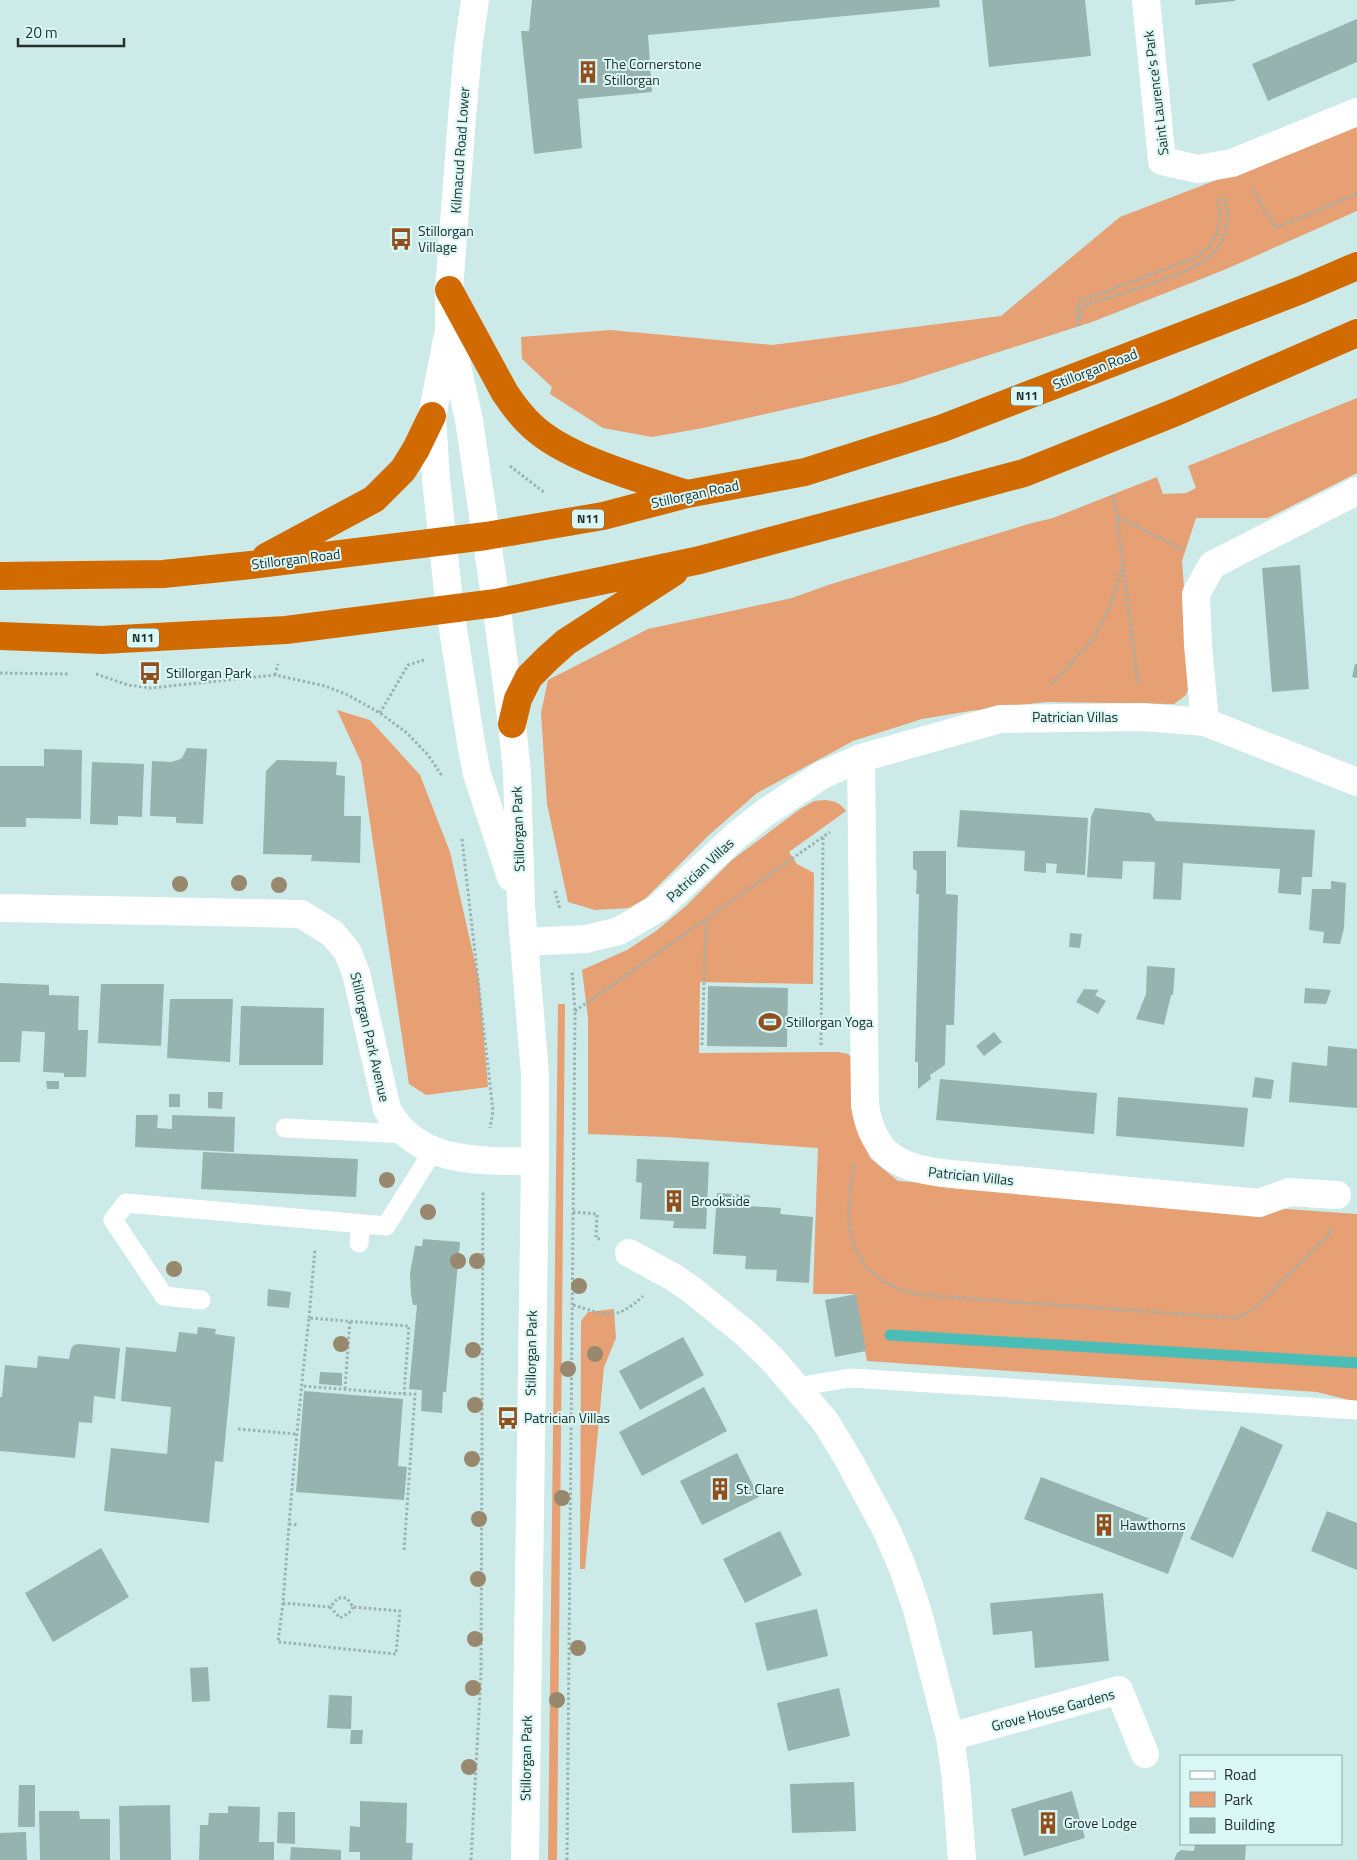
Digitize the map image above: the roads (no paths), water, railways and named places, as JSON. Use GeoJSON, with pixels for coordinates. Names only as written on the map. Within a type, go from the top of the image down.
{"type":"FeatureCollection","features":[{"type":"Feature","properties":{"kind":"highway","name":"Stillorgan Road"},"geometry":{"type":"LineString","coordinates":[[0,576],[163,574],[486,536],[603,516],[688,494],[805,472],[943,428],[1357,266]]}},
{"type":"Feature","properties":{"kind":"highway"},"geometry":{"type":"LineString","coordinates":[[449,290],[514,408],[532,427],[554,443],[573,452],[644,480],[688,494]]}},
{"type":"Feature","properties":{"kind":"highway","name":"N11"},"geometry":{"type":"LineString","coordinates":[[0,636],[102,640],[286,630],[496,603],[688,563],[1024,473],[1176,412],[1357,333]]}},
{"type":"Feature","properties":{"kind":"highway"},"geometry":{"type":"LineString","coordinates":[[252,565],[374,499],[403,470],[416,449],[432,416]]}},
{"type":"Feature","properties":{"kind":"highway"},"geometry":{"type":"LineString","coordinates":[[512,724],[518,699],[529,677],[548,658],[566,642],[688,563]]}},
{"type":"Feature","properties":{"kind":"street","name":"Kilmacud Road Lower"},"geometry":{"type":"LineString","coordinates":[[450,610],[432,416],[449,330],[449,290],[467,58],[475,0]]}},
{"type":"Feature","properties":{"kind":"street","name":"Saint Laurence's Park"},"geometry":{"type":"LineString","coordinates":[[1146,0],[1162,161],[1198,169],[1232,164],[1357,112]]}},
{"type":"Feature","properties":{"kind":"street","name":"Kilmacud Road Lower"},"geometry":{"type":"LineString","coordinates":[[449,330],[469,420],[496,603]]}},
{"type":"Feature","properties":{"kind":"street"},"geometry":{"type":"LineString","coordinates":[[1205,722],[1198,645],[1196,594],[1212,565],[1357,492]]}},
{"type":"Feature","properties":{"kind":"street","name":"Stillorgan Park"},"geometry":{"type":"LineString","coordinates":[[496,603],[517,773],[521,906],[534,1074],[535,1161],[525,1860]]}},
{"type":"Feature","properties":{"kind":"street","name":"Stillorgan Park"},"geometry":{"type":"LineString","coordinates":[[450,610],[477,774],[521,906]]}},
{"type":"Feature","properties":{"kind":"street","name":"Patrician Villas"},"geometry":{"type":"LineString","coordinates":[[525,942],[571,941],[594,938],[620,931],[658,908],[707,862],[766,812],[822,775],[860,758],[1000,719],[1142,717],[1205,722],[1357,782]]}},
{"type":"Feature","properties":{"kind":"street","name":"Patrician Villas"},"geometry":{"type":"LineString","coordinates":[[860,758],[865,1105],[868,1122],[874,1138],[884,1151],[903,1164],[924,1171],[1259,1203],[1289,1192],[1337,1195]]}},
{"type":"Feature","properties":{"kind":"street","name":"Stillorgan Park Avenue"},"geometry":{"type":"LineString","coordinates":[[0,908],[301,914],[332,933],[347,951],[356,973],[387,1109],[394,1122],[407,1134],[433,1151],[455,1158],[484,1161],[535,1161]]}},
{"type":"Feature","properties":{"kind":"street"},"geometry":{"type":"LineString","coordinates":[[629,1253],[674,1276],[744,1333],[772,1359],[825,1421],[847,1457],[886,1529],[902,1566],[932,1661],[950,1737],[956,1780],[962,1860]]}},
{"type":"Feature","properties":{"kind":"street","name":"Grove House Gardens"},"geometry":{"type":"LineString","coordinates":[[950,1737],[1119,1690],[1145,1754]]}},
{"type":"Feature","properties":{"kind":"lane"},"geometry":{"type":"LineString","coordinates":[[285,1128],[407,1134]]}},
{"type":"Feature","properties":{"kind":"lane"},"geometry":{"type":"LineString","coordinates":[[201,1300],[164,1296],[113,1220],[126,1203],[386,1226],[433,1151]]}},
{"type":"Feature","properties":{"kind":"lane"},"geometry":{"type":"LineString","coordinates":[[359,1243],[361,1224]]}},
{"type":"Feature","properties":{"kind":"lane"},"geometry":{"type":"LineString","coordinates":[[797,1387],[850,1378],[1357,1410]]}},
{"type":"Feature","properties":{"kind":"waterway"},"geometry":{"type":"LineString","coordinates":[[890,1335],[1357,1363]]}},
{"type":"Feature","properties":{"kind":"place","name":"The Cornerstone Stillorgan"},"geometry":{"type":"Point","coordinates":[588,72]}},
{"type":"Feature","properties":{"kind":"place","name":"Stillorgan Village"},"geometry":{"type":"Point","coordinates":[401,239]}},
{"type":"Feature","properties":{"kind":"place","name":"Stillorgan Park"},"geometry":{"type":"Point","coordinates":[150,673]}},
{"type":"Feature","properties":{"kind":"place","name":"Stillorgan Yoga"},"geometry":{"type":"Point","coordinates":[770,1022]}},
{"type":"Feature","properties":{"kind":"place","name":"Brookside"},"geometry":{"type":"Point","coordinates":[674,1201]}},
{"type":"Feature","properties":{"kind":"place","name":"Patrician Villas"},"geometry":{"type":"Point","coordinates":[508,1418]}},
{"type":"Feature","properties":{"kind":"place","name":"St. Clare"},"geometry":{"type":"Point","coordinates":[720,1489]}},
{"type":"Feature","properties":{"kind":"place","name":"Hawthorns"},"geometry":{"type":"Point","coordinates":[1104,1525]}},
{"type":"Feature","properties":{"kind":"place","name":"Grove Lodge"},"geometry":{"type":"Point","coordinates":[1048,1823]}}]}
